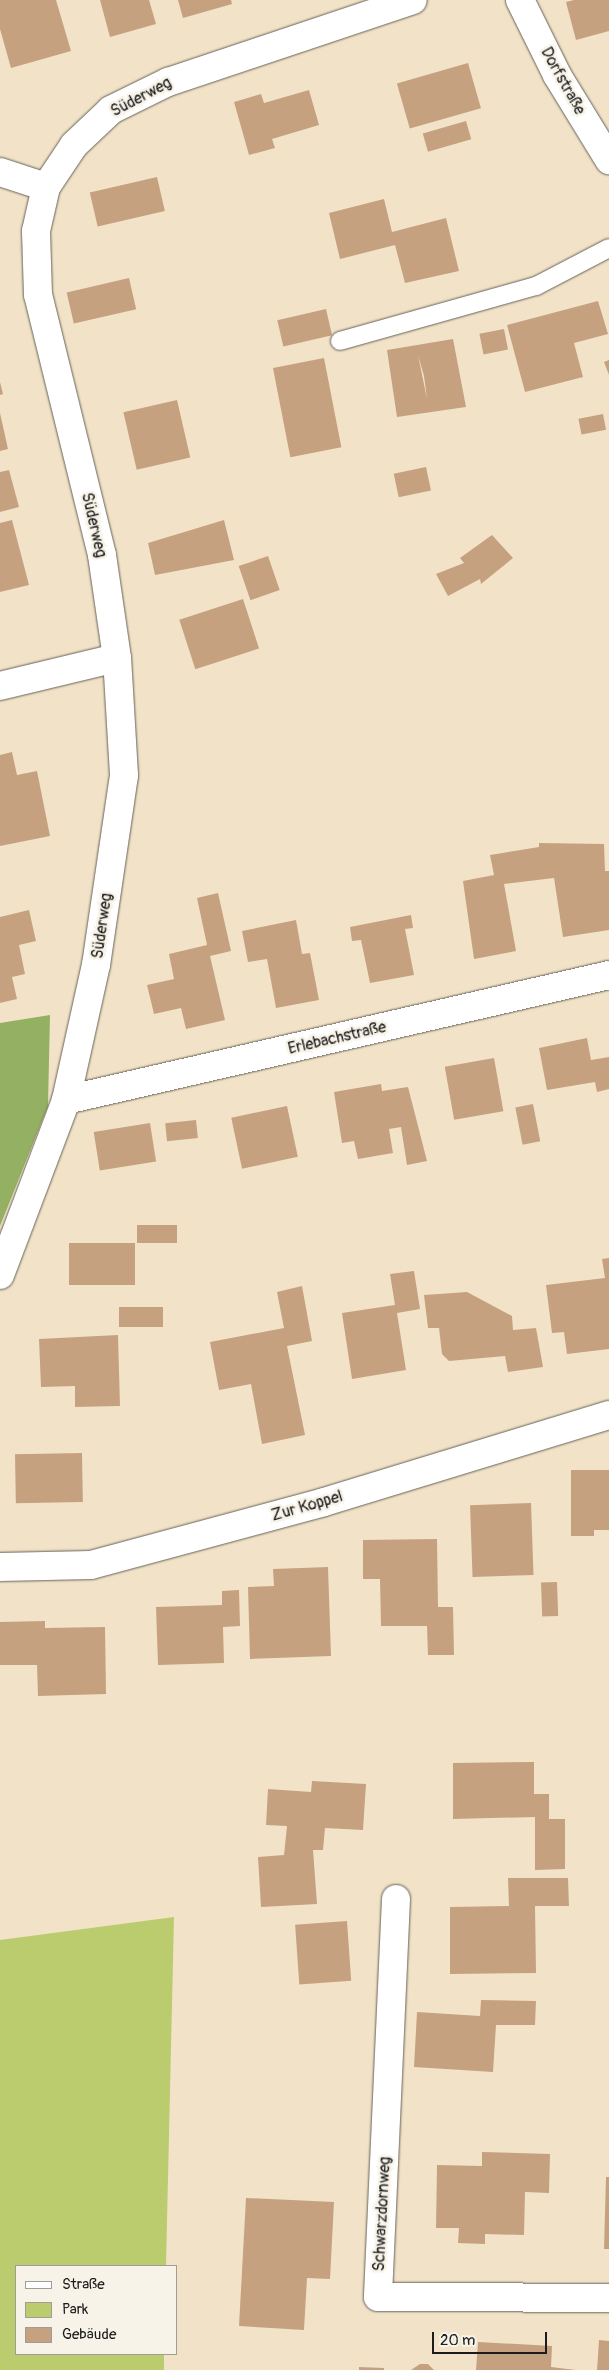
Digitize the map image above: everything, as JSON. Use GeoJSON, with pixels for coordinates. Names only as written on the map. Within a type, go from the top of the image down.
{"type":"FeatureCollection","features":[{"type":"Feature","properties":{"kind":"street","name":"Süderweg"},"geometry":{"type":"LineString","coordinates":[[0,1275],[66,1100],[96,965],[124,775],[118,658],[102,555],[38,295],[36,231],[46,187],[74,145],[111,110],[168,82],[414,0]]}},
{"type":"Feature","properties":{"kind":"street","name":"Dorfstraße"},"geometry":{"type":"LineString","coordinates":[[520,0],[557,74],[609,160]]}},
{"type":"Feature","properties":{"kind":"street"},"geometry":{"type":"LineString","coordinates":[[0,172],[46,187]]}},
{"type":"Feature","properties":{"kind":"street"},"geometry":{"type":"LineString","coordinates":[[0,686],[118,658]]}},
{"type":"Feature","properties":{"kind":"street","name":"Erlebachstraße"},"geometry":{"type":"LineString","coordinates":[[66,1100],[609,975]]}},
{"type":"Feature","properties":{"kind":"street","name":"Zur Koppel"},"geometry":{"type":"LineString","coordinates":[[0,1567],[91,1565],[324,1502],[609,1415]]}},
{"type":"Feature","properties":{"kind":"street","name":"Schwarzdornweg"},"geometry":{"type":"LineString","coordinates":[[396,1899],[378,2297],[609,2298]]}},
{"type":"Feature","properties":{"kind":"lane"},"geometry":{"type":"LineString","coordinates":[[340,341],[536,286],[609,248]]}},
{"type":"Feature","properties":{"kind":"green space"},"geometry":{"type":"Polygon","coordinates":[[[50,1015],[48,1106],[0,1226],[0,1023],[50,1015]]]}},
{"type":"Feature","properties":{"kind":"green space"},"geometry":{"type":"Polygon","coordinates":[[[174,1917],[166,2265],[15,2265],[15,2355],[164,2355],[164,2370],[0,2370],[0,1940],[174,1917]]]}},
{"type":"Feature","properties":{"kind":"building"},"geometry":{"type":"Polygon","coordinates":[[[0,0],[56,0],[71,51],[11,68],[0,29],[0,0]]]}},
{"type":"Feature","properties":{"kind":"building"},"geometry":{"type":"Polygon","coordinates":[[[100,0],[149,0],[156,24],[110,37],[100,0]]]}},
{"type":"Feature","properties":{"kind":"building"},"geometry":{"type":"Polygon","coordinates":[[[178,0],[231,0],[232,4],[183,18],[178,0]]]}},
{"type":"Feature","properties":{"kind":"building"},"geometry":{"type":"Polygon","coordinates":[[[574,0],[609,0],[609,31],[576,40],[566,2],[574,0]]]}},
{"type":"Feature","properties":{"kind":"building"},"geometry":{"type":"Polygon","coordinates":[[[468,63],[481,108],[410,129],[397,83],[468,63]]]}},
{"type":"Feature","properties":{"kind":"building"},"geometry":{"type":"Polygon","coordinates":[[[309,90],[319,125],[272,139],[275,148],[249,155],[234,102],[261,94],[264,103],[309,90]]]}},
{"type":"Feature","properties":{"kind":"building"},"geometry":{"type":"Polygon","coordinates":[[[466,121],[471,139],[428,152],[423,133],[466,121]]]}},
{"type":"Feature","properties":{"kind":"building"},"geometry":{"type":"Polygon","coordinates":[[[157,177],[165,211],[98,227],[90,193],[157,177]]]}},
{"type":"Feature","properties":{"kind":"building"},"geometry":{"type":"Polygon","coordinates":[[[384,199],[392,232],[446,218],[459,271],[405,283],[395,245],[340,259],[329,213],[384,199]]]}},
{"type":"Feature","properties":{"kind":"building"},"geometry":{"type":"Polygon","coordinates":[[[129,278],[136,309],[74,324],[67,292],[129,278]]]}},
{"type":"Feature","properties":{"kind":"building"},"geometry":{"type":"Polygon","coordinates":[[[598,301],[608,334],[574,343],[583,377],[525,392],[507,325],[598,301]]]}},
{"type":"Feature","properties":{"kind":"building"},"geometry":{"type":"Polygon","coordinates":[[[326,309],[332,335],[283,347],[277,320],[326,309]]]}},
{"type":"Feature","properties":{"kind":"building"},"geometry":{"type":"Polygon","coordinates":[[[504,329],[508,350],[483,354],[479,334],[504,329]]]}},
{"type":"Feature","properties":{"kind":"building"},"geometry":{"type":"Polygon","coordinates":[[[453,339],[466,407],[397,417],[387,350],[453,339]],[[418,355],[427,399],[424,376],[418,355]]]}},
{"type":"Feature","properties":{"kind":"building"},"geometry":{"type":"Polygon","coordinates":[[[324,358],[341,447],[290,457],[273,368],[324,358]]]}},
{"type":"Feature","properties":{"kind":"building"},"geometry":{"type":"Polygon","coordinates":[[[609,360],[609,375],[604,362],[609,360]]]}},
{"type":"Feature","properties":{"kind":"building"},"geometry":{"type":"Polygon","coordinates":[[[0,382],[3,394],[0,395],[0,382]]]}},
{"type":"Feature","properties":{"kind":"building"},"geometry":{"type":"Polygon","coordinates":[[[177,400],[190,457],[137,470],[123,412],[177,400]]]}},
{"type":"Feature","properties":{"kind":"building"},"geometry":{"type":"Polygon","coordinates":[[[0,413],[8,449],[0,451],[0,413]]]}},
{"type":"Feature","properties":{"kind":"building"},"geometry":{"type":"Polygon","coordinates":[[[603,414],[606,430],[582,434],[578,419],[603,414]]]}},
{"type":"Feature","properties":{"kind":"building"},"geometry":{"type":"Polygon","coordinates":[[[426,467],[431,490],[399,497],[394,474],[426,467]]]}},
{"type":"Feature","properties":{"kind":"building"},"geometry":{"type":"Polygon","coordinates":[[[9,470],[19,507],[0,512],[0,472],[9,470]]]}},
{"type":"Feature","properties":{"kind":"building"},"geometry":{"type":"Polygon","coordinates":[[[12,520],[29,585],[0,592],[0,523],[12,520]]]}},
{"type":"Feature","properties":{"kind":"building"},"geometry":{"type":"Polygon","coordinates":[[[224,520],[234,560],[155,575],[148,543],[224,520]]]}},
{"type":"Feature","properties":{"kind":"building"},"geometry":{"type":"Polygon","coordinates":[[[492,535],[513,558],[481,584],[480,579],[448,596],[436,574],[464,563],[460,558],[492,535]]]}},
{"type":"Feature","properties":{"kind":"building"},"geometry":{"type":"Polygon","coordinates":[[[268,556],[280,590],[250,600],[239,566],[268,556]]]}},
{"type":"Feature","properties":{"kind":"building"},"geometry":{"type":"Polygon","coordinates":[[[243,599],[259,648],[195,669],[179,620],[243,599]]]}},
{"type":"Feature","properties":{"kind":"building"},"geometry":{"type":"Polygon","coordinates":[[[12,752],[17,775],[37,771],[50,836],[0,846],[0,755],[12,752]]]}},
{"type":"Feature","properties":{"kind":"building"},"geometry":{"type":"Polygon","coordinates":[[[539,843],[604,844],[605,871],[609,871],[609,930],[563,937],[554,878],[504,884],[516,951],[474,959],[463,881],[494,875],[490,855],[539,847],[539,843]]]}},
{"type":"Feature","properties":{"kind":"building"},"geometry":{"type":"Polygon","coordinates":[[[218,893],[231,951],[210,956],[225,1020],[186,1029],[181,1008],[154,1014],[147,985],[174,979],[169,954],[207,945],[197,898],[218,893]]]}},
{"type":"Feature","properties":{"kind":"building"},"geometry":{"type":"Polygon","coordinates":[[[29,910],[36,941],[19,945],[25,974],[12,977],[17,999],[0,1003],[0,917],[29,910]]]}},
{"type":"Feature","properties":{"kind":"building"},"geometry":{"type":"Polygon","coordinates":[[[411,915],[413,928],[405,929],[414,975],[370,983],[361,940],[352,941],[350,927],[411,915]]]}},
{"type":"Feature","properties":{"kind":"building"},"geometry":{"type":"Polygon","coordinates":[[[296,920],[302,954],[310,953],[319,1000],[276,1008],[267,959],[248,962],[242,931],[296,920]]]}},
{"type":"Feature","properties":{"kind":"building"},"geometry":{"type":"Polygon","coordinates":[[[587,1038],[591,1060],[609,1057],[609,1089],[597,1092],[595,1082],[547,1090],[539,1048],[587,1038]]]}},
{"type":"Feature","properties":{"kind":"building"},"geometry":{"type":"Polygon","coordinates":[[[494,1058],[503,1111],[454,1120],[445,1067],[494,1058]]]}},
{"type":"Feature","properties":{"kind":"building"},"geometry":{"type":"Polygon","coordinates":[[[381,1084],[382,1091],[408,1087],[427,1161],[407,1165],[401,1127],[389,1129],[393,1153],[358,1159],[354,1141],[342,1143],[334,1092],[381,1084]]]}},
{"type":"Feature","properties":{"kind":"building"},"geometry":{"type":"Polygon","coordinates":[[[533,1104],[540,1141],[523,1145],[515,1107],[533,1104]]]}},
{"type":"Feature","properties":{"kind":"building"},"geometry":{"type":"Polygon","coordinates":[[[287,1106],[298,1157],[242,1169],[231,1118],[287,1106]]]}},
{"type":"Feature","properties":{"kind":"building"},"geometry":{"type":"Polygon","coordinates":[[[196,1120],[198,1138],[167,1141],[165,1123],[196,1120]]]}},
{"type":"Feature","properties":{"kind":"building"},"geometry":{"type":"Polygon","coordinates":[[[150,1123],[156,1162],[100,1170],[94,1132],[150,1123]]]}},
{"type":"Feature","properties":{"kind":"building"},"geometry":{"type":"Polygon","coordinates":[[[137,1225],[177,1225],[177,1243],[137,1243],[137,1225]]]}},
{"type":"Feature","properties":{"kind":"building"},"geometry":{"type":"Polygon","coordinates":[[[69,1243],[135,1243],[135,1285],[69,1285],[69,1243]]]}},
{"type":"Feature","properties":{"kind":"building"},"geometry":{"type":"Polygon","coordinates":[[[609,1258],[609,1349],[567,1354],[564,1332],[552,1333],[546,1285],[605,1278],[602,1259],[609,1258]]]}},
{"type":"Feature","properties":{"kind":"building"},"geometry":{"type":"Polygon","coordinates":[[[414,1271],[420,1309],[397,1313],[406,1370],[352,1379],[342,1313],[395,1305],[390,1274],[414,1271]]]}},
{"type":"Feature","properties":{"kind":"building"},"geometry":{"type":"Polygon","coordinates":[[[302,1286],[312,1341],[287,1346],[305,1435],[262,1444],[251,1384],[219,1390],[210,1342],[284,1328],[277,1292],[302,1286]]]}},
{"type":"Feature","properties":{"kind":"building"},"geometry":{"type":"Polygon","coordinates":[[[467,1292],[512,1316],[513,1330],[536,1328],[543,1367],[508,1372],[505,1356],[449,1361],[442,1354],[439,1328],[428,1328],[424,1295],[467,1292]]]}},
{"type":"Feature","properties":{"kind":"building"},"geometry":{"type":"Polygon","coordinates":[[[119,1307],[163,1307],[163,1327],[119,1327],[119,1307]]]}},
{"type":"Feature","properties":{"kind":"building"},"geometry":{"type":"Polygon","coordinates":[[[118,1335],[120,1406],[75,1407],[75,1386],[41,1387],[39,1339],[118,1335]]]}},
{"type":"Feature","properties":{"kind":"building"},"geometry":{"type":"Polygon","coordinates":[[[82,1453],[83,1502],[16,1503],[15,1454],[82,1453]]]}},
{"type":"Feature","properties":{"kind":"building"},"geometry":{"type":"Polygon","coordinates":[[[571,1470],[609,1470],[609,1530],[594,1530],[594,1536],[571,1536],[571,1470]]]}},
{"type":"Feature","properties":{"kind":"building"},"geometry":{"type":"Polygon","coordinates":[[[531,1503],[534,1575],[473,1577],[470,1505],[531,1503]]]}},
{"type":"Feature","properties":{"kind":"building"},"geometry":{"type":"Polygon","coordinates":[[[437,1539],[438,1607],[453,1607],[454,1655],[428,1655],[427,1626],[381,1626],[380,1579],[363,1579],[363,1540],[437,1539]]]}},
{"type":"Feature","properties":{"kind":"building"},"geometry":{"type":"Polygon","coordinates":[[[328,1567],[331,1656],[250,1659],[248,1587],[274,1586],[273,1569],[328,1567]]]}},
{"type":"Feature","properties":{"kind":"building"},"geometry":{"type":"Polygon","coordinates":[[[557,1582],[558,1616],[542,1617],[541,1583],[557,1582]]]}},
{"type":"Feature","properties":{"kind":"building"},"geometry":{"type":"Polygon","coordinates":[[[239,1590],[240,1626],[223,1627],[224,1663],[158,1665],[156,1607],[222,1605],[222,1591],[239,1590]]]}},
{"type":"Feature","properties":{"kind":"building"},"geometry":{"type":"Polygon","coordinates":[[[45,1621],[45,1628],[105,1627],[106,1694],[38,1696],[37,1665],[0,1665],[0,1622],[45,1621]]]}},
{"type":"Feature","properties":{"kind":"building"},"geometry":{"type":"Polygon","coordinates":[[[534,1762],[534,1794],[549,1794],[549,1819],[565,1819],[565,1869],[535,1870],[535,1817],[453,1819],[453,1763],[534,1762]]]}},
{"type":"Feature","properties":{"kind":"building"},"geometry":{"type":"Polygon","coordinates":[[[312,1781],[366,1784],[363,1830],[325,1828],[323,1850],[313,1850],[317,1904],[261,1907],[258,1857],[284,1855],[287,1826],[266,1825],[268,1789],[311,1792],[312,1781]]]}},
{"type":"Feature","properties":{"kind":"building"},"geometry":{"type":"Polygon","coordinates":[[[508,1878],[568,1878],[569,1906],[535,1906],[536,1973],[450,1974],[450,1907],[509,1906],[508,1878]]]}},
{"type":"Feature","properties":{"kind":"building"},"geometry":{"type":"Polygon","coordinates":[[[347,1921],[351,1981],[299,1984],[295,1925],[347,1921]]]}},
{"type":"Feature","properties":{"kind":"building"},"geometry":{"type":"Polygon","coordinates":[[[481,2000],[536,2001],[535,2025],[496,2025],[493,2072],[414,2067],[417,2012],[480,2016],[481,2000]]]}},
{"type":"Feature","properties":{"kind":"building"},"geometry":{"type":"Polygon","coordinates":[[[482,2152],[550,2154],[549,2193],[525,2192],[524,2235],[485,2234],[485,2244],[458,2243],[459,2228],[436,2228],[437,2165],[482,2166],[482,2152]]]}},
{"type":"Feature","properties":{"kind":"building"},"geometry":{"type":"Polygon","coordinates":[[[606,2177],[609,2177],[609,2249],[604,2249],[606,2177]]]}},
{"type":"Feature","properties":{"kind":"building"},"geometry":{"type":"Polygon","coordinates":[[[246,2198],[334,2202],[330,2279],[307,2278],[304,2330],[239,2326],[246,2198]]]}},
{"type":"Feature","properties":{"kind":"building"},"geometry":{"type":"Polygon","coordinates":[[[599,2340],[609,2341],[609,2370],[597,2370],[599,2340]]]}},
{"type":"Feature","properties":{"kind":"building"},"geometry":{"type":"Polygon","coordinates":[[[478,2342],[552,2346],[551,2367],[576,2370],[476,2370],[478,2342]]]}},
{"type":"Feature","properties":{"kind":"building"},"geometry":{"type":"Polygon","coordinates":[[[420,2364],[428,2364],[434,2370],[411,2370],[420,2364]]]}},
{"type":"Feature","properties":{"kind":"building"},"geometry":{"type":"Polygon","coordinates":[[[359,2367],[384,2368],[384,2370],[359,2370],[359,2367]]]}}]}
